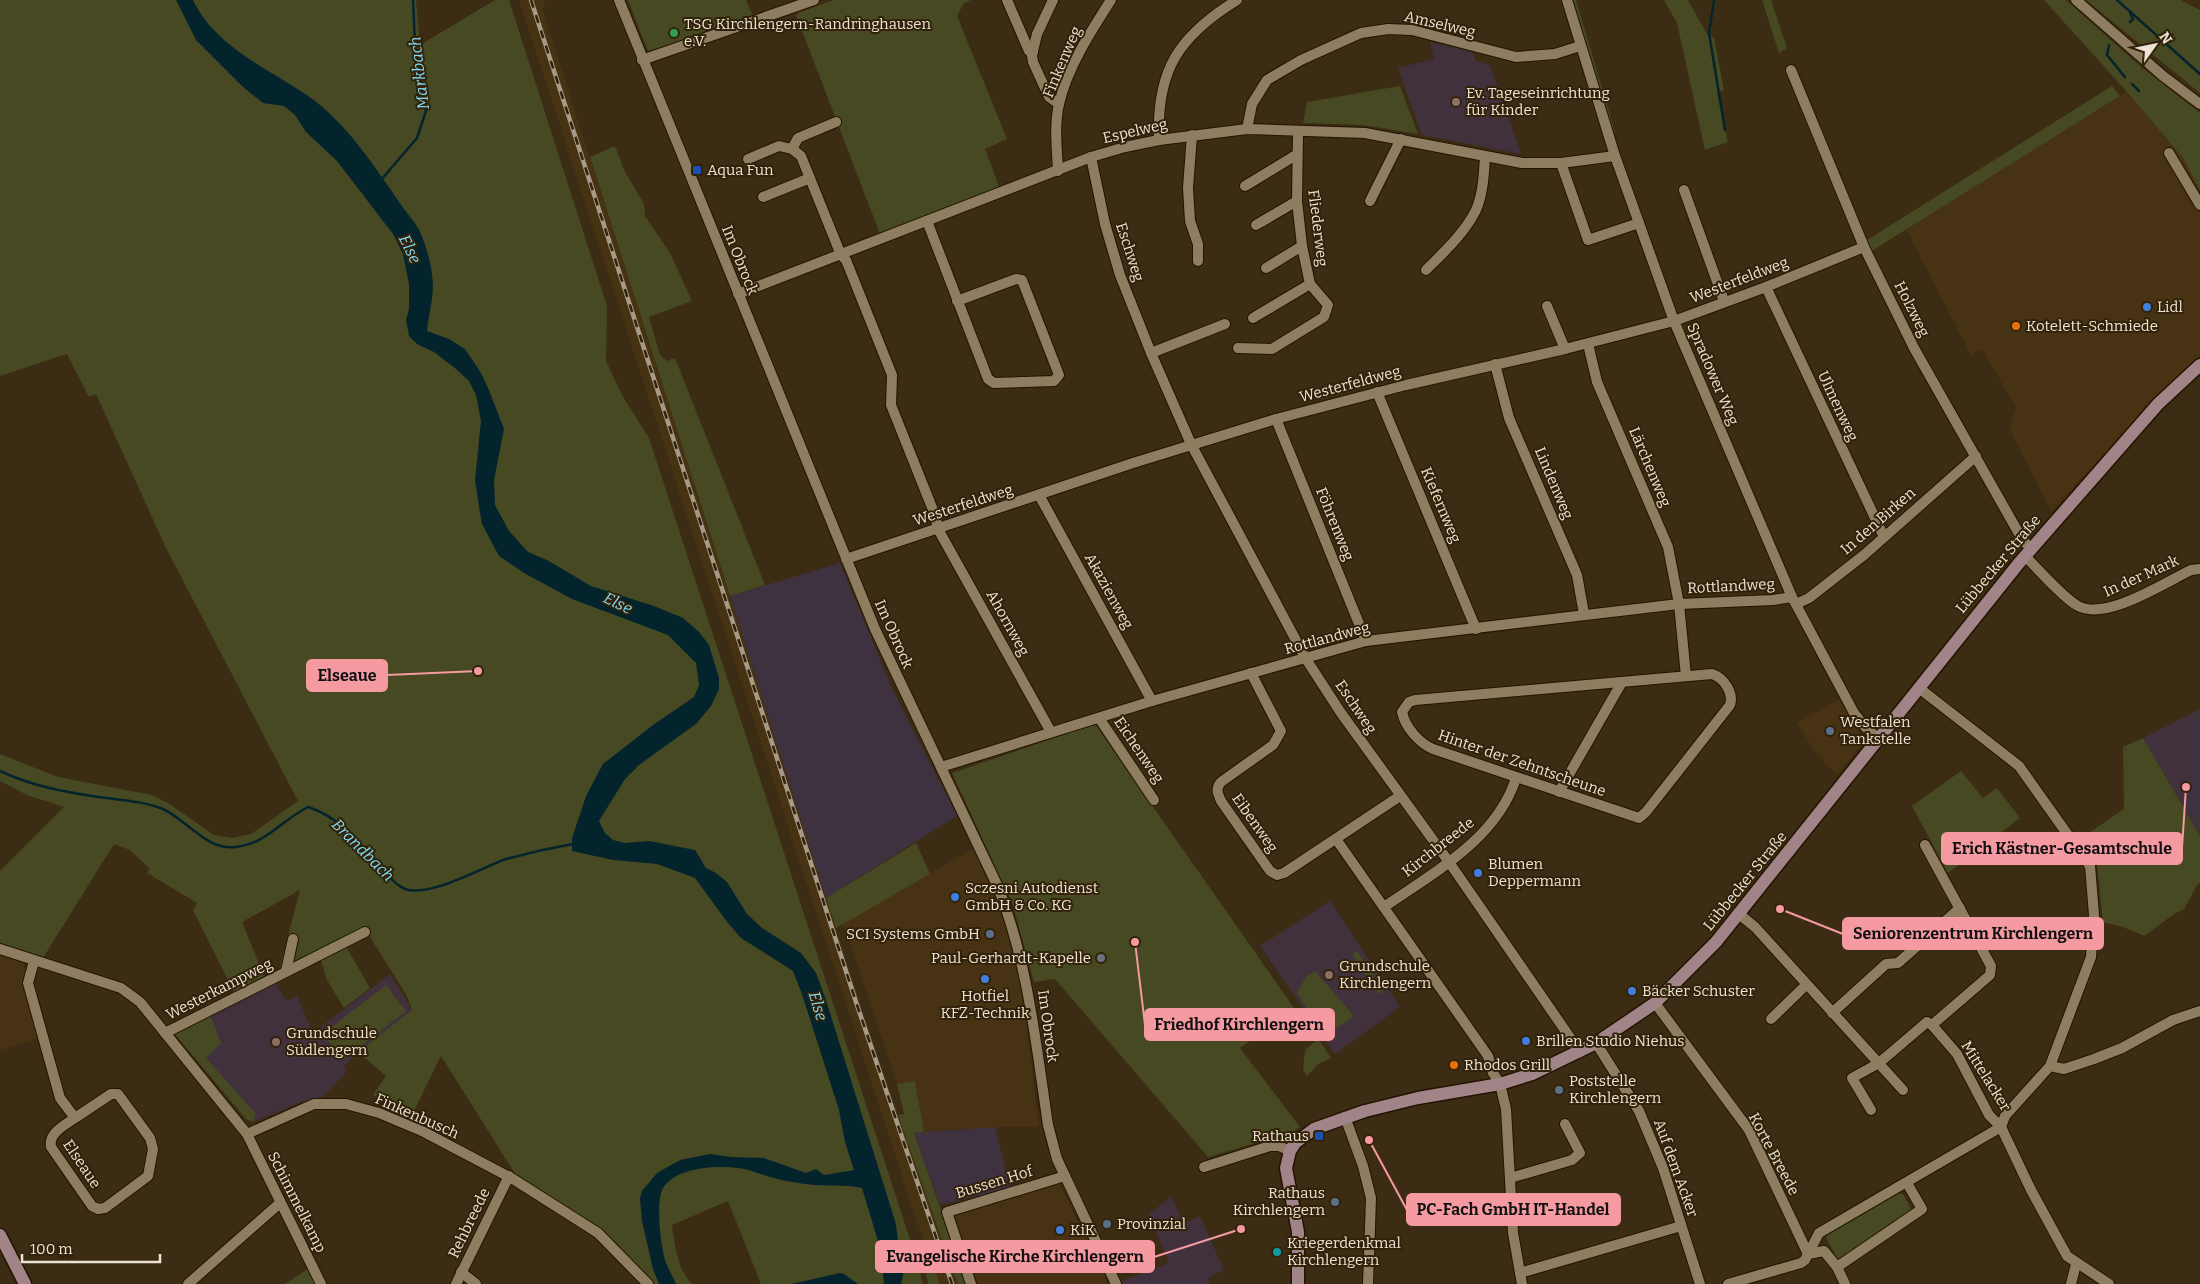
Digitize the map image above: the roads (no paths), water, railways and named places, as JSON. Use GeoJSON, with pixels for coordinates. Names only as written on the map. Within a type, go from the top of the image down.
{"type":"FeatureCollection","features":[{"type":"Feature","properties":{"kind":"street","name":"Im Obrock"},"geometry":{"type":"LineString","coordinates":[[619,0],[846,559],[900,685],[942,767],[998,886],[1009,917],[1027,983],[1048,1125],[1057,1159],[1116,1284]]}},
{"type":"Feature","properties":{"kind":"street"},"geometry":{"type":"LineString","coordinates":[[642,60],[814,0]]}},
{"type":"Feature","properties":{"kind":"street"},"geometry":{"type":"LineString","coordinates":[[1007,0],[1029,51],[1033,52]]}},
{"type":"Feature","properties":{"kind":"street"},"geometry":{"type":"LineString","coordinates":[[1053,0],[1036,34],[1033,62],[1048,97],[1059,104]]}},
{"type":"Feature","properties":{"kind":"street","name":"Finkenweg"},"geometry":{"type":"LineString","coordinates":[[1058,171],[1056,128],[1059,104],[1074,64],[1111,0]]}},
{"type":"Feature","properties":{"kind":"street"},"geometry":{"type":"LineString","coordinates":[[1159,140],[1158,117],[1163,82],[1172,63],[1183,45],[1198,28],[1216,13],[1237,0]]}},
{"type":"Feature","properties":{"kind":"street","name":"Spradower Weg"},"geometry":{"type":"LineString","coordinates":[[1567,0],[1615,156],[1674,321],[1794,601],[1854,713],[1879,738]]}},
{"type":"Feature","properties":{"kind":"street"},"geometry":{"type":"LineString","coordinates":[[2076,0],[2163,76],[2200,104]]}},
{"type":"Feature","properties":{"kind":"street","name":"Amselweg"},"geometry":{"type":"LineString","coordinates":[[1247,129],[1252,104],[1267,80],[1301,60],[1368,32],[1388,29],[1412,30],[1516,57],[1555,54],[1580,46]]}},
{"type":"Feature","properties":{"kind":"street","name":"Holzweg"},"geometry":{"type":"LineString","coordinates":[[1791,70],[1864,248],[1914,348],[2028,552]]}},
{"type":"Feature","properties":{"kind":"street"},"geometry":{"type":"LineString","coordinates":[[748,159],[779,146],[792,149],[798,138],[836,122]]}},
{"type":"Feature","properties":{"kind":"street","name":"Espelweg"},"geometry":{"type":"LineString","coordinates":[[738,294],[1091,157],[1159,140],[1247,129],[1365,133],[1522,163],[1561,163],[1615,156]]}},
{"type":"Feature","properties":{"kind":"street","name":"Fliederweg"},"geometry":{"type":"LineString","coordinates":[[1238,348],[1272,349],[1324,317],[1328,305],[1310,284],[1302,246],[1297,201],[1296,155],[1298,132]]}},
{"type":"Feature","properties":{"kind":"street"},"geometry":{"type":"LineString","coordinates":[[1192,135],[1188,188],[1190,221],[1198,244],[1198,261]]}},
{"type":"Feature","properties":{"kind":"street"},"geometry":{"type":"LineString","coordinates":[[1370,201],[1401,139]]}},
{"type":"Feature","properties":{"kind":"street","name":"Ahornweg"},"geometry":{"type":"LineString","coordinates":[[792,149],[800,156],[810,178],[840,255],[846,260],[892,375],[891,405],[935,515],[938,529],[1051,732]]}},
{"type":"Feature","properties":{"kind":"street"},"geometry":{"type":"LineString","coordinates":[[2169,153],[2200,205]]}},
{"type":"Feature","properties":{"kind":"street"},"geometry":{"type":"LineString","coordinates":[[1245,186],[1296,155]]}},
{"type":"Feature","properties":{"kind":"street"},"geometry":{"type":"LineString","coordinates":[[1426,270],[1457,239],[1476,210],[1483,185],[1485,156]]}},
{"type":"Feature","properties":{"kind":"street","name":"Eschweg"},"geometry":{"type":"LineString","coordinates":[[1091,157],[1105,224],[1120,275],[1151,353],[1191,444],[1306,659],[1340,713],[1449,862],[1580,1052]]}},
{"type":"Feature","properties":{"kind":"street"},"geometry":{"type":"LineString","coordinates":[[1561,163],[1588,240],[1639,223]]}},
{"type":"Feature","properties":{"kind":"street"},"geometry":{"type":"LineString","coordinates":[[763,197],[810,178]]}},
{"type":"Feature","properties":{"kind":"street"},"geometry":{"type":"LineString","coordinates":[[1684,190],[1724,301]]}},
{"type":"Feature","properties":{"kind":"street"},"geometry":{"type":"LineString","coordinates":[[1256,225],[1297,201]]}},
{"type":"Feature","properties":{"kind":"street"},"geometry":{"type":"LineString","coordinates":[[927,221],[957,301],[988,379],[994,383],[1054,381],[1059,375],[1022,280],[1016,279],[957,301]]}},
{"type":"Feature","properties":{"kind":"street"},"geometry":{"type":"LineString","coordinates":[[1266,268],[1302,246]]}},
{"type":"Feature","properties":{"kind":"street","name":"Westerfeldweg"},"geometry":{"type":"LineString","coordinates":[[846,559],[1191,444],[1276,419],[1377,392],[1588,344],[1674,321],[1864,248]]}},
{"type":"Feature","properties":{"kind":"street"},"geometry":{"type":"LineString","coordinates":[[1254,318],[1310,284]]}},
{"type":"Feature","properties":{"kind":"street","name":"Ulmenweg"},"geometry":{"type":"LineString","coordinates":[[1766,287],[1884,537]]}},
{"type":"Feature","properties":{"kind":"street"},"geometry":{"type":"LineString","coordinates":[[1547,306],[1566,349]]}},
{"type":"Feature","properties":{"kind":"street"},"geometry":{"type":"LineString","coordinates":[[1151,353],[1225,324]]}},
{"type":"Feature","properties":{"kind":"street","name":"Lärchenweg"},"geometry":{"type":"LineString","coordinates":[[1588,344],[1597,382],[1668,547],[1679,604],[1686,676]]}},
{"type":"Feature","properties":{"kind":"street","name":"Lindenweg"},"geometry":{"type":"LineString","coordinates":[[1495,364],[1509,418],[1577,575],[1584,614]]}},
{"type":"Feature","properties":{"kind":"street","name":"Lübbecker Straße"},"geometry":{"type":"LineString","coordinates":[[1290,1151],[1295,1143],[1308,1132],[1345,1117],[1403,1101],[1500,1084],[1532,1074],[1596,1043],[1655,1003],[1709,950],[1739,914],[2028,552],[2158,404],[2200,365]]}},
{"type":"Feature","properties":{"kind":"street","name":"Kiefernweg"},"geometry":{"type":"LineString","coordinates":[[1377,392],[1476,629]]}},
{"type":"Feature","properties":{"kind":"street","name":"Föhrenweg"},"geometry":{"type":"LineString","coordinates":[[1276,419],[1366,641]]}},
{"type":"Feature","properties":{"kind":"street","name":"In den Birken"},"geometry":{"type":"LineString","coordinates":[[1794,601],[1809,598],[1884,537],[1976,456]]}},
{"type":"Feature","properties":{"kind":"street","name":"Akazienweg"},"geometry":{"type":"LineString","coordinates":[[1039,495],[1152,701]]}},
{"type":"Feature","properties":{"kind":"street","name":"In der Mark"},"geometry":{"type":"LineString","coordinates":[[2028,552],[2077,605],[2097,610],[2123,604],[2192,570],[2200,569]]}},
{"type":"Feature","properties":{"kind":"street","name":"Rottlandweg"},"geometry":{"type":"LineString","coordinates":[[942,767],[1152,701],[1366,641],[1679,604],[1773,600],[1794,601]]}},
{"type":"Feature","properties":{"kind":"street","name":"Eibenweg"},"geometry":{"type":"LineString","coordinates":[[1251,674],[1281,732],[1274,744],[1221,782],[1217,793],[1262,861],[1277,875],[1284,873],[1400,796]]}},
{"type":"Feature","properties":{"kind":"street","name":"Hinter der Zehntscheune"},"geometry":{"type":"LineString","coordinates":[[1712,674],[1718,676],[1731,694],[1730,705],[1642,816],[1634,818],[1424,745],[1404,717],[1404,706],[1415,700],[1686,676],[1712,674]]}},
{"type":"Feature","properties":{"kind":"street"},"geometry":{"type":"LineString","coordinates":[[1559,792],[1622,682]]}},
{"type":"Feature","properties":{"kind":"street"},"geometry":{"type":"LineString","coordinates":[[1728,1284],[1801,1263],[1806,1260],[1819,1233],[1908,1183],[2001,1127],[2005,1116],[2050,1066],[2091,957],[2094,915],[2090,866],[2019,766],[1919,688]]}},
{"type":"Feature","properties":{"kind":"street","name":"Eichenweg"},"geometry":{"type":"LineString","coordinates":[[1099,718],[1154,800]]}},
{"type":"Feature","properties":{"kind":"street","name":"Kirchbreede"},"geometry":{"type":"LineString","coordinates":[[1384,907],[1449,862],[1483,832],[1500,813],[1516,778]]}},
{"type":"Feature","properties":{"kind":"street"},"geometry":{"type":"LineString","coordinates":[[1336,839],[1488,1056],[1493,1073],[1500,1084],[1506,1109],[1513,1233],[1522,1284]]}},
{"type":"Feature","properties":{"kind":"street"},"geometry":{"type":"LineString","coordinates":[[1871,1110],[1852,1078],[1879,1063],[1927,1022],[1932,1025],[1990,975],[1992,966],[1925,845]]}},
{"type":"Feature","properties":{"kind":"street"},"geometry":{"type":"LineString","coordinates":[[1832,1013],[1886,964],[1898,962],[1960,908]]}},
{"type":"Feature","properties":{"kind":"street"},"geometry":{"type":"LineString","coordinates":[[1739,914],[1756,928],[1903,1090]]}},
{"type":"Feature","properties":{"kind":"street","name":"Westerkampweg"},"geometry":{"type":"LineString","coordinates":[[165,1033],[365,932]]}},
{"type":"Feature","properties":{"kind":"street","name":"Westerkampweg"},"geometry":{"type":"LineString","coordinates":[[286,971],[293,939]]}},
{"type":"Feature","properties":{"kind":"street"},"geometry":{"type":"LineString","coordinates":[[0,949],[121,988],[131,994],[140,1002],[246,1134]]}},
{"type":"Feature","properties":{"kind":"street","name":"Elseaue"},"geometry":{"type":"LineString","coordinates":[[34,961],[28,983],[60,1098],[75,1118]]}},
{"type":"Feature","properties":{"kind":"street"},"geometry":{"type":"LineString","coordinates":[[1771,1019],[1806,985]]}},
{"type":"Feature","properties":{"kind":"street","name":"Korte Breede"},"geometry":{"type":"LineString","coordinates":[[1655,1003],[1748,1130],[1808,1254]]}},
{"type":"Feature","properties":{"kind":"street"},"geometry":{"type":"LineString","coordinates":[[2050,1066],[2064,1069],[2094,1059],[2122,1048],[2173,1020],[2200,1011]]}},
{"type":"Feature","properties":{"kind":"street","name":"Mittelacker"},"geometry":{"type":"LineString","coordinates":[[1932,1025],[1957,1054],[1989,1115],[2001,1127],[2031,1190],[2067,1256],[2076,1264]]}},
{"type":"Feature","properties":{"kind":"street","name":"Auf dem Acker"},"geometry":{"type":"LineString","coordinates":[[1596,1043],[1639,1111],[1663,1168],[1700,1284]]}},
{"type":"Feature","properties":{"kind":"street","name":"Elseaue"},"geometry":{"type":"LineString","coordinates":[[110,1094],[118,1094],[150,1138],[152,1144],[148,1176],[105,1208],[98,1209],[92,1206],[51,1147],[49,1141],[52,1135],[75,1118],[110,1094]]}},
{"type":"Feature","properties":{"kind":"street","name":"Finkenbusch"},"geometry":{"type":"LineString","coordinates":[[246,1134],[314,1104],[346,1104],[379,1112],[415,1128],[509,1176],[598,1233],[648,1284]]}},
{"type":"Feature","properties":{"kind":"street"},"geometry":{"type":"LineString","coordinates":[[1345,1117],[1363,1166],[1371,1198],[1368,1284]]}},
{"type":"Feature","properties":{"kind":"street"},"geometry":{"type":"LineString","coordinates":[[1510,1178],[1572,1160],[1580,1153],[1565,1124]]}},
{"type":"Feature","properties":{"kind":"street","name":"Schimmelkamp"},"geometry":{"type":"LineString","coordinates":[[246,1134],[321,1284]]}},
{"type":"Feature","properties":{"kind":"street"},"geometry":{"type":"LineString","coordinates":[[1204,1167],[1270,1146],[1279,1146],[1290,1151],[1286,1168],[1298,1232],[1298,1284]]}},
{"type":"Feature","properties":{"kind":"street","name":"Rehbreede"},"geometry":{"type":"LineString","coordinates":[[456,1284],[509,1176]]}},
{"type":"Feature","properties":{"kind":"street","name":"Bussen Hof"},"geometry":{"type":"LineString","coordinates":[[971,1284],[946,1212],[1065,1176]]}},
{"type":"Feature","properties":{"kind":"street"},"geometry":{"type":"LineString","coordinates":[[1837,1267],[1922,1209],[1908,1183]]}},
{"type":"Feature","properties":{"kind":"street"},"geometry":{"type":"LineString","coordinates":[[188,1284],[280,1203]]}},
{"type":"Feature","properties":{"kind":"street"},"geometry":{"type":"LineString","coordinates":[[1520,1273],[1681,1226]]}},
{"type":"Feature","properties":{"kind":"street"},"geometry":{"type":"LineString","coordinates":[[0,1235],[25,1284]]}},
{"type":"Feature","properties":{"kind":"street"},"geometry":{"type":"LineString","coordinates":[[1808,1254],[1824,1252],[1837,1267],[1845,1284]]}},
{"type":"Feature","properties":{"kind":"street"},"geometry":{"type":"LineString","coordinates":[[2071,1284],[2076,1264],[2109,1284]]}},
{"type":"Feature","properties":{"kind":"street"},"geometry":{"type":"LineString","coordinates":[[461,1272],[476,1284]]}},
{"type":"Feature","properties":{"kind":"water","name":"Else"},"geometry":{"type":"Polygon","coordinates":[[[176,0],[193,0],[203,17],[216,33],[231,46],[299,90],[328,112],[362,150],[417,227],[428,254],[433,282],[427,331],[449,339],[465,349],[481,373],[504,429],[494,480],[495,505],[509,531],[528,552],[547,560],[591,586],[654,606],[683,618],[699,632],[709,645],[719,678],[719,689],[711,706],[696,724],[639,765],[625,779],[599,821],[605,833],[613,840],[625,843],[649,841],[695,850],[706,868],[727,882],[747,914],[762,928],[801,953],[816,973],[896,1224],[900,1259],[904,1270],[901,1284],[884,1284],[881,1251],[862,1188],[805,1184],[776,1179],[749,1170],[729,1167],[708,1167],[677,1176],[663,1188],[659,1204],[662,1247],[666,1263],[676,1284],[659,1284],[653,1269],[642,1221],[640,1198],[642,1191],[657,1173],[680,1160],[710,1154],[764,1158],[806,1173],[816,1169],[824,1175],[854,1170],[845,1142],[839,1110],[793,971],[741,938],[695,878],[657,864],[613,860],[572,851],[572,838],[586,796],[603,764],[653,725],[694,697],[699,685],[696,663],[668,635],[572,599],[524,573],[499,556],[482,524],[475,480],[481,421],[476,395],[469,381],[456,369],[434,352],[417,344],[409,336],[406,320],[409,309],[409,284],[403,254],[393,234],[337,161],[306,132],[295,115],[284,106],[263,103],[243,87],[196,40],[176,0]]]}},
{"type":"Feature","properties":{"kind":"water"},"geometry":{"type":"Polygon","coordinates":[[[840,1273],[858,1284],[791,1284],[840,1273]]]}},
{"type":"Feature","properties":{"kind":"waterway","name":"Markbach"},"geometry":{"type":"LineString","coordinates":[[381,180],[417,138],[426,111],[415,45],[413,0]]}},
{"type":"Feature","properties":{"kind":"waterway"},"geometry":{"type":"LineString","coordinates":[[1714,0],[1709,33],[1725,130]]}},
{"type":"Feature","properties":{"kind":"waterway"},"geometry":{"type":"LineString","coordinates":[[2117,0],[2200,74]]}},
{"type":"Feature","properties":{"kind":"waterway"},"geometry":{"type":"LineString","coordinates":[[2130,13],[2133,19],[2130,22]]}},
{"type":"Feature","properties":{"kind":"waterway"},"geometry":{"type":"LineString","coordinates":[[2109,45],[2107,55],[2125,77]]}},
{"type":"Feature","properties":{"kind":"waterway"},"geometry":{"type":"LineString","coordinates":[[2132,84],[2139,91]]}},
{"type":"Feature","properties":{"kind":"waterway","name":"Brandbach"},"geometry":{"type":"LineString","coordinates":[[0,771],[48,788],[155,806],[172,814],[206,840],[226,847],[247,845],[256,841],[308,807],[341,825],[389,877],[405,889],[415,891],[441,886],[506,859],[573,844]]}},
{"type":"Feature","properties":{"kind":"railway"},"geometry":{"type":"LineString","coordinates":[[531,0],[857,1005],[952,1284]]}},
{"type":"Feature","properties":{"kind":"place","name":"TSG Kirchlengern-Randringhausen e.V."},"geometry":{"type":"Point","coordinates":[674,33]}},
{"type":"Feature","properties":{"kind":"place","name":"Ev. Tageseinrichtung für Kinder"},"geometry":{"type":"Point","coordinates":[1456,102]}},
{"type":"Feature","properties":{"kind":"place","name":"Aqua Fun"},"geometry":{"type":"Point","coordinates":[697,170]}},
{"type":"Feature","properties":{"kind":"place","name":"Lidl"},"geometry":{"type":"Point","coordinates":[2147,307]}},
{"type":"Feature","properties":{"kind":"place","name":"Kotelett-Schmiede"},"geometry":{"type":"Point","coordinates":[2016,326]}},
{"type":"Feature","properties":{"kind":"place","name":"Elseaue"},"geometry":{"type":"Point","coordinates":[478,671]}},
{"type":"Feature","properties":{"kind":"place","name":"Westfalen Tankstelle"},"geometry":{"type":"Point","coordinates":[1830,731]}},
{"type":"Feature","properties":{"kind":"place","name":"Erich Kästner-Gesamtschule"},"geometry":{"type":"Point","coordinates":[2186,787]}},
{"type":"Feature","properties":{"kind":"place","name":"Blumen Deppermann"},"geometry":{"type":"Point","coordinates":[1478,873]}},
{"type":"Feature","properties":{"kind":"place","name":"Sczesni Autodienst GmbH & Co. KG"},"geometry":{"type":"Point","coordinates":[955,897]}},
{"type":"Feature","properties":{"kind":"place","name":"Seniorenzentrum Kirchlengern"},"geometry":{"type":"Point","coordinates":[1780,909]}},
{"type":"Feature","properties":{"kind":"place","name":"SCI Systems GmbH"},"geometry":{"type":"Point","coordinates":[990,934]}},
{"type":"Feature","properties":{"kind":"place","name":"Friedhof Kirchlengern"},"geometry":{"type":"Point","coordinates":[1135,942]}},
{"type":"Feature","properties":{"kind":"place","name":"Paul-Gerhardt-Kapelle"},"geometry":{"type":"Point","coordinates":[1101,958]}},
{"type":"Feature","properties":{"kind":"place","name":"Grundschule Kirchlengern"},"geometry":{"type":"Point","coordinates":[1329,975]}},
{"type":"Feature","properties":{"kind":"place","name":"Hotfiel KFZ-Technik"},"geometry":{"type":"Point","coordinates":[985,979]}},
{"type":"Feature","properties":{"kind":"place","name":"Bäcker Schuster"},"geometry":{"type":"Point","coordinates":[1632,991]}},
{"type":"Feature","properties":{"kind":"place","name":"Brillen Studio Niehus"},"geometry":{"type":"Point","coordinates":[1526,1041]}},
{"type":"Feature","properties":{"kind":"place","name":"Grundschule Südlengern"},"geometry":{"type":"Point","coordinates":[276,1042]}},
{"type":"Feature","properties":{"kind":"place","name":"Rhodos Grill"},"geometry":{"type":"Point","coordinates":[1454,1065]}},
{"type":"Feature","properties":{"kind":"place","name":"Poststelle Kirchlengern"},"geometry":{"type":"Point","coordinates":[1559,1090]}},
{"type":"Feature","properties":{"kind":"place","name":"Rathaus"},"geometry":{"type":"Point","coordinates":[1319,1136]}},
{"type":"Feature","properties":{"kind":"place","name":"PC-Fach GmbH IT-Handel"},"geometry":{"type":"Point","coordinates":[1369,1140]}},
{"type":"Feature","properties":{"kind":"place","name":"Rathaus Kirchlengern"},"geometry":{"type":"Point","coordinates":[1335,1202]}},
{"type":"Feature","properties":{"kind":"place","name":"Provinzial"},"geometry":{"type":"Point","coordinates":[1107,1224]}},
{"type":"Feature","properties":{"kind":"place","name":"Evangelische Kirche Kirchlengern"},"geometry":{"type":"Point","coordinates":[1241,1229]}},
{"type":"Feature","properties":{"kind":"place","name":"KiK"},"geometry":{"type":"Point","coordinates":[1060,1230]}},
{"type":"Feature","properties":{"kind":"place","name":"Kriegerdenkmal Kirchlengern"},"geometry":{"type":"Point","coordinates":[1277,1252]}}]}
